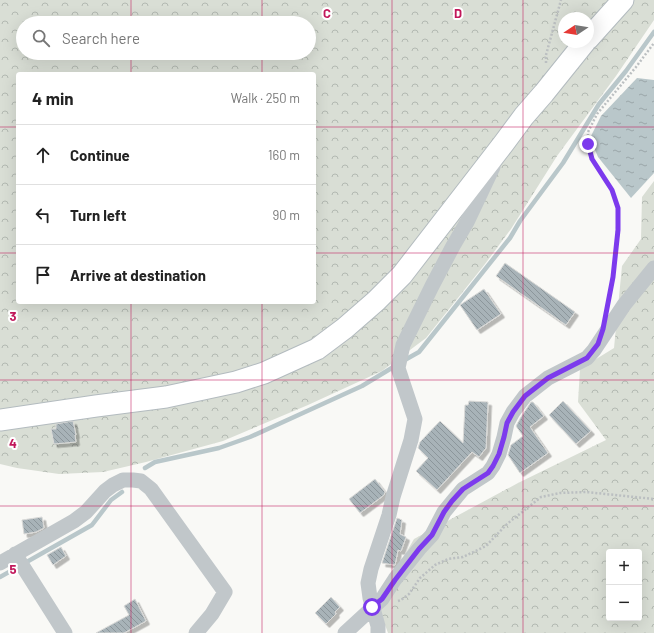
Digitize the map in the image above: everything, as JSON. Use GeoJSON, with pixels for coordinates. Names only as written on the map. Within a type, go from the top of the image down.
{"type":"FeatureCollection","features":[{"type":"Feature","properties":{"kind":"street"},"geometry":{"type":"LineString","coordinates":[[594,32],[623,0]]}},
{"type":"Feature","properties":{"kind":"street"},"geometry":{"type":"LineString","coordinates":[[0,420],[166,397],[236,382],[264,373],[317,348],[350,324],[402,275],[524,116],[580,48]]}},
{"type":"Feature","properties":{"kind":"street"},"geometry":{"type":"LineString","coordinates":[[377,603],[370,598],[368,583],[411,440],[415,419],[398,368],[403,344],[432,286],[467,222],[504,143]]}},
{"type":"Feature","properties":{"kind":"street"},"geometry":{"type":"LineString","coordinates":[[345,633],[377,603],[432,535],[444,512],[452,501],[463,489],[488,473],[499,454],[507,423],[525,396],[548,378],[587,358],[624,305],[654,268]]}},
{"type":"Feature","properties":{"kind":"street"},"geometry":{"type":"LineString","coordinates":[[0,563],[74,521],[86,512],[105,491],[113,485],[123,480],[141,481],[150,489],[225,592],[212,614],[196,633]]}},
{"type":"Feature","properties":{"kind":"street"},"geometry":{"type":"LineString","coordinates":[[15,554],[65,633]]}},
{"type":"Feature","properties":{"kind":"street"},"geometry":{"type":"LineString","coordinates":[[377,603],[378,633]]}},
{"type":"Feature","properties":{"kind":"path"},"geometry":{"type":"LineString","coordinates":[[544,93],[546,55],[561,0]]}},
{"type":"Feature","properties":{"kind":"path"},"geometry":{"type":"LineString","coordinates":[[609,300],[618,230],[618,208],[612,190],[592,159],[588,144],[588,132],[597,114],[654,43]]}},
{"type":"Feature","properties":{"kind":"path"},"geometry":{"type":"LineString","coordinates":[[377,603],[401,600],[409,594],[420,578],[435,565],[448,559],[463,557],[486,546],[507,524],[541,497],[560,493],[586,492],[654,499]]}},
{"type":"Feature","properties":{"kind":"green space"},"geometry":{"type":"Polygon","coordinates":[[[0,0],[654,0],[654,20],[616,76],[557,156],[511,229],[426,338],[382,371],[308,405],[223,441],[103,472],[59,474],[0,464],[0,0]]]}},
{"type":"Feature","properties":{"kind":"green space"},"geometry":{"type":"Polygon","coordinates":[[[654,181],[654,633],[388,633],[377,603],[414,539],[518,483],[606,440],[578,402],[580,369],[614,348],[622,266],[641,239],[642,197],[654,181]]]}},
{"type":"Feature","properties":{"kind":"water"},"geometry":{"type":"Polygon","coordinates":[[[637,78],[654,80],[654,173],[631,198],[598,157],[590,138],[601,116],[637,78]]]}},
{"type":"Feature","properties":{"kind":"building"},"geometry":{"type":"Polygon","coordinates":[[[505,263],[575,312],[566,325],[496,276],[505,263]]]}},
{"type":"Feature","properties":{"kind":"building"},"geometry":{"type":"Polygon","coordinates":[[[484,289],[501,314],[477,330],[460,305],[484,289]]]}},
{"type":"Feature","properties":{"kind":"building"},"geometry":{"type":"Polygon","coordinates":[[[469,401],[488,402],[486,448],[479,457],[472,452],[437,490],[416,471],[428,458],[418,448],[420,442],[440,421],[463,443],[465,405],[468,405],[469,401]]]}},
{"type":"Feature","properties":{"kind":"building"},"geometry":{"type":"Polygon","coordinates":[[[563,401],[591,431],[576,444],[549,415],[563,401]]]}},
{"type":"Feature","properties":{"kind":"building"},"geometry":{"type":"Polygon","coordinates":[[[531,402],[533,402],[544,416],[530,427],[548,453],[520,473],[508,455],[511,445],[523,436],[516,426],[531,402]]]}},
{"type":"Feature","properties":{"kind":"building"},"geometry":{"type":"Polygon","coordinates":[[[73,421],[76,442],[54,444],[51,429],[56,429],[56,424],[73,421]]]}},
{"type":"Feature","properties":{"kind":"building"},"geometry":{"type":"Polygon","coordinates":[[[375,479],[385,492],[384,495],[360,513],[349,499],[375,479]]]}},
{"type":"Feature","properties":{"kind":"building"},"geometry":{"type":"Polygon","coordinates":[[[42,517],[44,528],[36,532],[24,534],[22,520],[42,517]]]}},
{"type":"Feature","properties":{"kind":"building"},"geometry":{"type":"Polygon","coordinates":[[[397,518],[402,520],[400,534],[406,537],[401,551],[398,550],[395,565],[382,563],[397,518]]]}},
{"type":"Feature","properties":{"kind":"building"},"geometry":{"type":"Polygon","coordinates":[[[61,547],[66,556],[53,565],[47,555],[61,547]]]}},
{"type":"Feature","properties":{"kind":"building"},"geometry":{"type":"Polygon","coordinates":[[[331,597],[340,607],[335,612],[336,614],[326,624],[315,613],[331,597]]]}},
{"type":"Feature","properties":{"kind":"building"},"geometry":{"type":"Polygon","coordinates":[[[135,599],[146,621],[124,633],[96,633],[129,615],[124,606],[135,599]]]}},
{"type":"Feature","properties":{"kind":"waterway"},"geometry":{"type":"LineString","coordinates":[[403,361],[419,352],[510,238],[520,221],[563,163],[599,104],[626,71],[654,32]]}},
{"type":"Feature","properties":{"kind":"waterway"},"geometry":{"type":"LineString","coordinates":[[145,468],[155,462],[219,448],[250,437],[362,386],[395,366]]}},
{"type":"Feature","properties":{"kind":"waterway"},"geometry":{"type":"LineString","coordinates":[[0,577],[92,525],[111,500],[122,492]]}},
{"type":"Feature","properties":{"kind":"route"},"geometry":{"type":"LineString","coordinates":[[372,607],[382,599],[419,549],[432,535],[444,512],[452,501],[463,489],[488,473],[499,454],[507,423],[525,396],[548,378],[587,358],[598,344],[603,329],[613,277],[618,230],[618,208],[612,190],[592,159],[588,144]]}}]}
